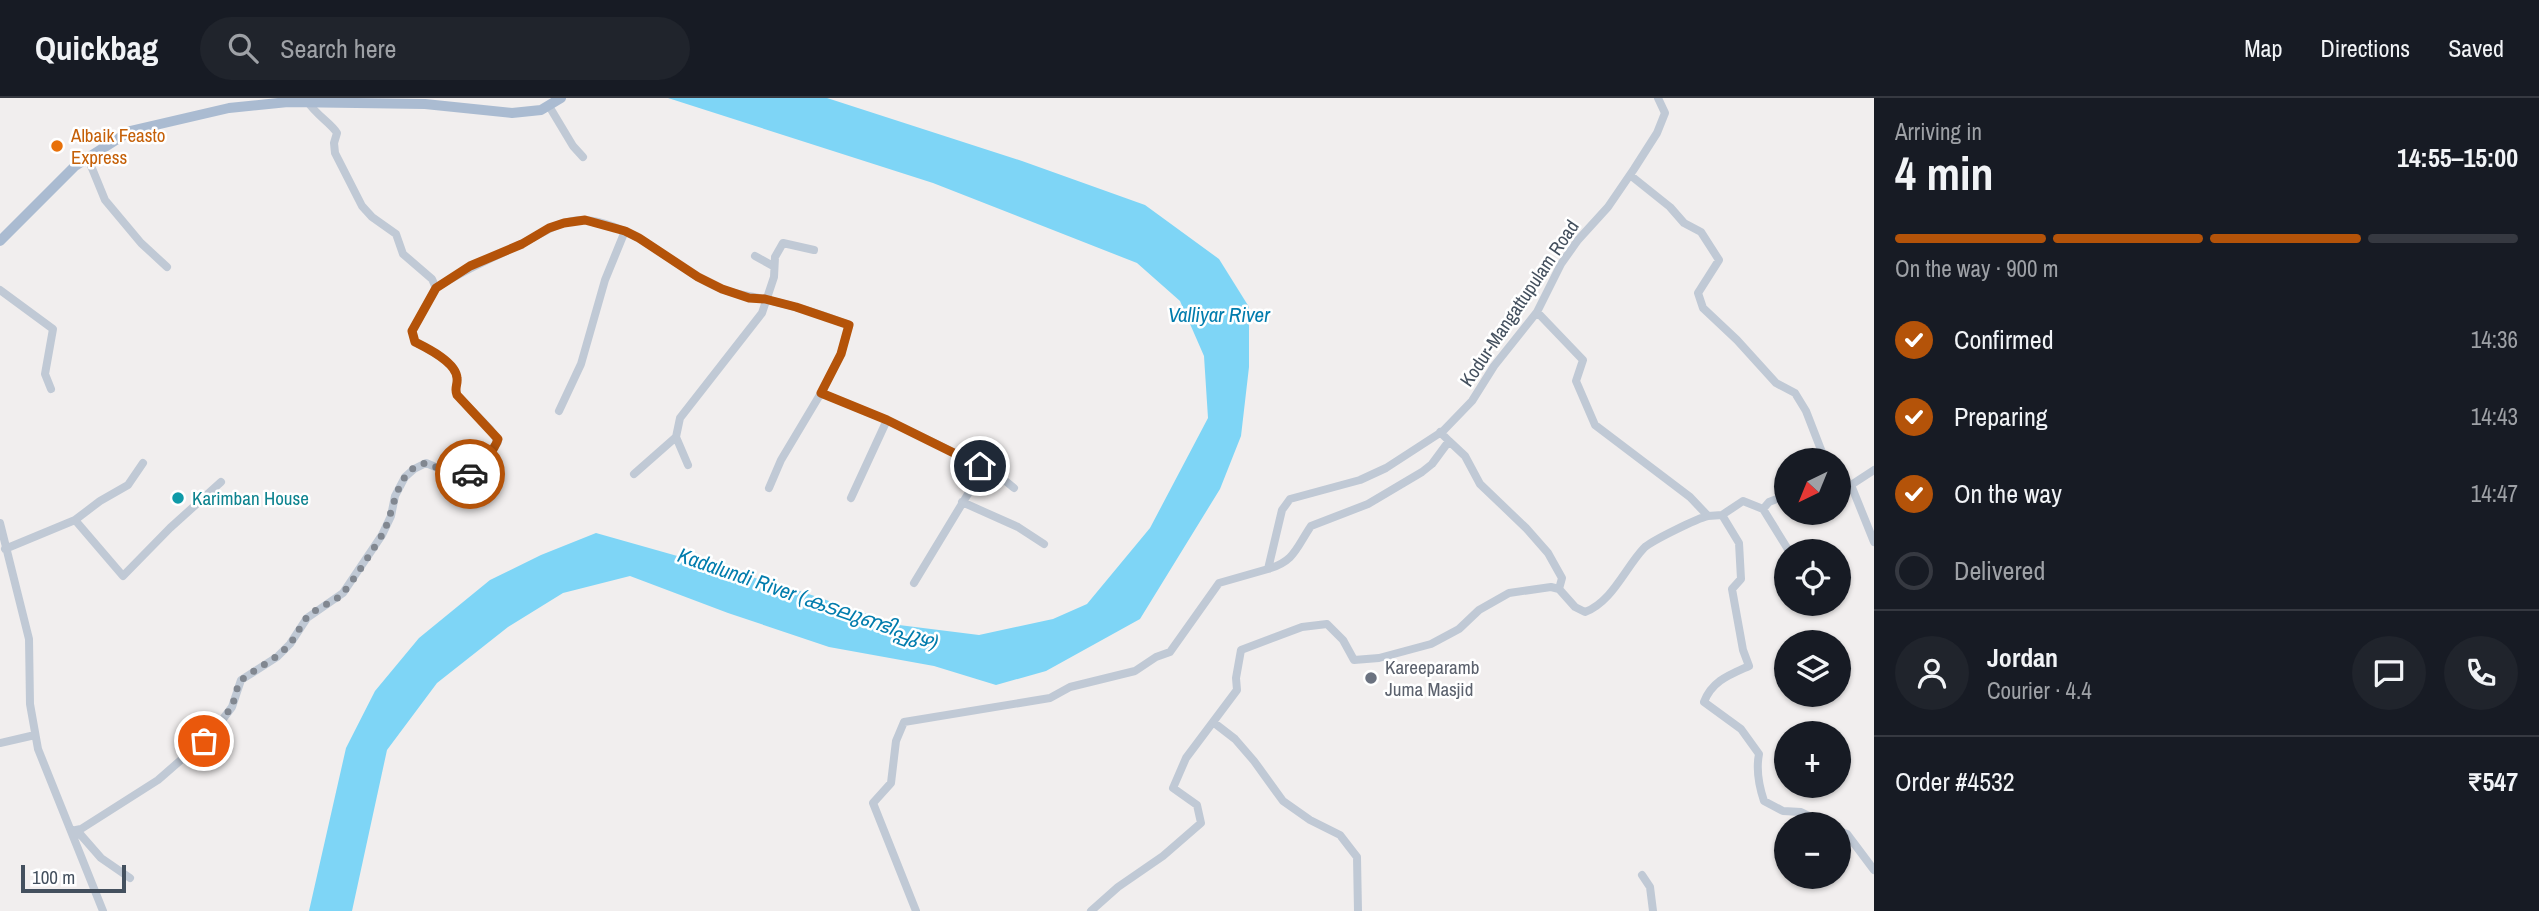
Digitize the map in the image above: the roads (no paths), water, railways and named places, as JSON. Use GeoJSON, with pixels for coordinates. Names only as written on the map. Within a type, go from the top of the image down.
{"type":"FeatureCollection","features":[{"type":"Feature","properties":{"kind":"main road"},"geometry":{"type":"LineString","coordinates":[[0,241],[75,166],[130,131],[244,102],[290,100],[425,104],[512,113],[541,110],[561,98]]}},
{"type":"Feature","properties":{"kind":"street","name":"Kodur-Mangattupulam Road"},"geometry":{"type":"LineString","coordinates":[[1268,569],[1282,510],[1290,499],[1360,480],[1386,468],[1440,432],[1472,401],[1494,366],[1537,312],[1562,264],[1630,175],[1657,133],[1665,113],[1658,98]]}},
{"type":"Feature","properties":{"kind":"street"},"geometry":{"type":"LineString","coordinates":[[308,102],[316,114],[336,129],[335,153],[362,206],[372,217],[396,234],[403,254],[432,279],[436,288]]}},
{"type":"Feature","properties":{"kind":"street"},"geometry":{"type":"LineString","coordinates":[[549,106],[572,146],[583,157]]}},
{"type":"Feature","properties":{"kind":"street"},"geometry":{"type":"LineString","coordinates":[[88,156],[105,200],[141,243],[167,267]]}},
{"type":"Feature","properties":{"kind":"street"},"geometry":{"type":"LineString","coordinates":[[1630,175],[1670,207],[1684,223],[1701,232],[1708,240],[1719,260],[1698,293],[1703,308],[1776,383],[1795,393],[1806,411],[1820,448]]}},
{"type":"Feature","properties":{"kind":"street"},"geometry":{"type":"LineString","coordinates":[[72,833],[158,780],[213,732],[232,707],[239,682],[277,657],[290,644],[307,618],[343,593],[382,535],[391,516],[395,496],[405,477],[426,463],[457,476],[469,474],[498,442],[490,429],[457,395],[454,369],[437,353],[415,342],[412,331],[436,288],[470,266],[564,223],[585,220],[625,231],[710,283],[749,298],[765,299],[849,325],[841,354],[768,488]]}},
{"type":"Feature","properties":{"kind":"street"},"geometry":{"type":"LineString","coordinates":[[559,411],[582,364],[605,280],[625,231]]}},
{"type":"Feature","properties":{"kind":"street"},"geometry":{"type":"LineString","coordinates":[[688,465],[676,437],[680,418],[762,313],[774,276],[775,257],[783,243],[814,250]]}},
{"type":"Feature","properties":{"kind":"street"},"geometry":{"type":"LineString","coordinates":[[755,256],[773,266]]}},
{"type":"Feature","properties":{"kind":"street"},"geometry":{"type":"LineString","coordinates":[[0,290],[53,329],[45,374],[51,389]]}},
{"type":"Feature","properties":{"kind":"street"},"geometry":{"type":"LineString","coordinates":[[1537,312],[1583,360],[1576,381],[1595,425],[1690,497],[1708,516]]}},
{"type":"Feature","properties":{"kind":"street"},"geometry":{"type":"LineString","coordinates":[[821,393],[887,420],[991,469],[1014,488]]}},
{"type":"Feature","properties":{"kind":"street"},"geometry":{"type":"LineString","coordinates":[[851,498],[887,420]]}},
{"type":"Feature","properties":{"kind":"street"},"geometry":{"type":"LineString","coordinates":[[1440,432],[1465,456],[1480,484],[1548,553],[1562,578],[1559,589]]}},
{"type":"Feature","properties":{"kind":"street"},"geometry":{"type":"LineString","coordinates":[[634,474],[676,437]]}},
{"type":"Feature","properties":{"kind":"street"},"geometry":{"type":"LineString","coordinates":[[916,911],[873,803],[891,783],[896,741],[904,722],[1051,698],[1070,687],[1135,671],[1156,657],[1170,652],[1219,583],[1282,565],[1296,553],[1311,526],[1368,504],[1422,472],[1432,464],[1449,441]]}},
{"type":"Feature","properties":{"kind":"street"},"geometry":{"type":"LineString","coordinates":[[5,549],[75,520],[100,500],[128,485],[143,463]]}},
{"type":"Feature","properties":{"kind":"street"},"geometry":{"type":"LineString","coordinates":[[914,583],[974,484],[980,466]]}},
{"type":"Feature","properties":{"kind":"street"},"geometry":{"type":"LineString","coordinates":[[1852,484],[1874,470]]}},
{"type":"Feature","properties":{"kind":"street"},"geometry":{"type":"LineString","coordinates":[[75,520],[124,576],[170,528],[221,482]]}},
{"type":"Feature","properties":{"kind":"street"},"geometry":{"type":"LineString","coordinates":[[1852,487],[1874,542]]}},
{"type":"Feature","properties":{"kind":"street"},"geometry":{"type":"LineString","coordinates":[[1763,509],[1774,500]]}},
{"type":"Feature","properties":{"kind":"street"},"geometry":{"type":"LineString","coordinates":[[1354,660],[1379,658],[1431,644],[1459,629],[1479,610],[1509,593],[1551,587],[1559,589],[1579,610],[1588,611],[1609,593],[1649,543],[1708,516],[1722,515],[1743,501],[1763,509],[1781,539]]}},
{"type":"Feature","properties":{"kind":"street"},"geometry":{"type":"LineString","coordinates":[[962,502],[1018,527],[1044,544]]}},
{"type":"Feature","properties":{"kind":"street"},"geometry":{"type":"LineString","coordinates":[[1722,515],[1738,542],[1741,579],[1732,589],[1743,650],[1749,666],[1709,688],[1704,702],[1741,729],[1759,754],[1760,788],[1764,801],[1783,811],[1801,812]]}},
{"type":"Feature","properties":{"kind":"street"},"geometry":{"type":"LineString","coordinates":[[0,523],[29,639],[30,704],[37,749],[103,911]]}},
{"type":"Feature","properties":{"kind":"street"},"geometry":{"type":"LineString","coordinates":[[1091,911],[1201,823],[1197,805],[1172,788],[1186,758],[1237,690],[1241,650],[1302,627],[1327,624],[1343,640],[1354,660]]}},
{"type":"Feature","properties":{"kind":"street"},"geometry":{"type":"LineString","coordinates":[[1354,660],[1360,659],[1371,666]]}},
{"type":"Feature","properties":{"kind":"street"},"geometry":{"type":"LineString","coordinates":[[1213,722],[1235,739],[1283,801],[1310,820],[1340,835],[1357,857],[1358,911]]}},
{"type":"Feature","properties":{"kind":"street"},"geometry":{"type":"LineString","coordinates":[[0,743],[35,735]]}},
{"type":"Feature","properties":{"kind":"street"},"geometry":{"type":"LineString","coordinates":[[72,833],[80,834],[101,859],[130,878]]}},
{"type":"Feature","properties":{"kind":"street"},"geometry":{"type":"LineString","coordinates":[[1851,839],[1874,870]]}},
{"type":"Feature","properties":{"kind":"street"},"geometry":{"type":"LineString","coordinates":[[1642,875],[1650,887],[1653,911]]}},
{"type":"Feature","properties":{"kind":"water","name":"Valliyar River"},"geometry":{"type":"Polygon","coordinates":[[[668,98],[827,98],[1022,161],[1145,205],[1219,259],[1249,307],[1249,367],[1241,436],[1220,489],[1140,619],[1046,671],[996,685],[934,666],[829,647],[630,576],[563,593],[508,627],[437,683],[387,750],[352,911],[309,911],[346,748],[375,691],[419,638],[490,580],[541,555],[596,533],[794,589],[899,625],[979,635],[1053,619],[1087,604],[1150,528],[1208,418],[1204,356],[1180,301],[1137,263],[933,183],[668,98]]]}},
{"type":"Feature","properties":{"kind":"place","name":"Albaik Feasto Express"},"geometry":{"type":"Point","coordinates":[57,146]}},
{"type":"Feature","properties":{"kind":"place","name":"Karimban House"},"geometry":{"type":"Point","coordinates":[178,498]}},
{"type":"Feature","properties":{"kind":"place","name":"Kareeparamb Juma Masjid"},"geometry":{"type":"Point","coordinates":[1371,678]}},
{"type":"Feature","properties":{"kind":"water label","name":"Kadalundi River (കടലുണ്ടിപ്പുഴ)"},"geometry":{"type":"Point","coordinates":[808,599]}}]}
